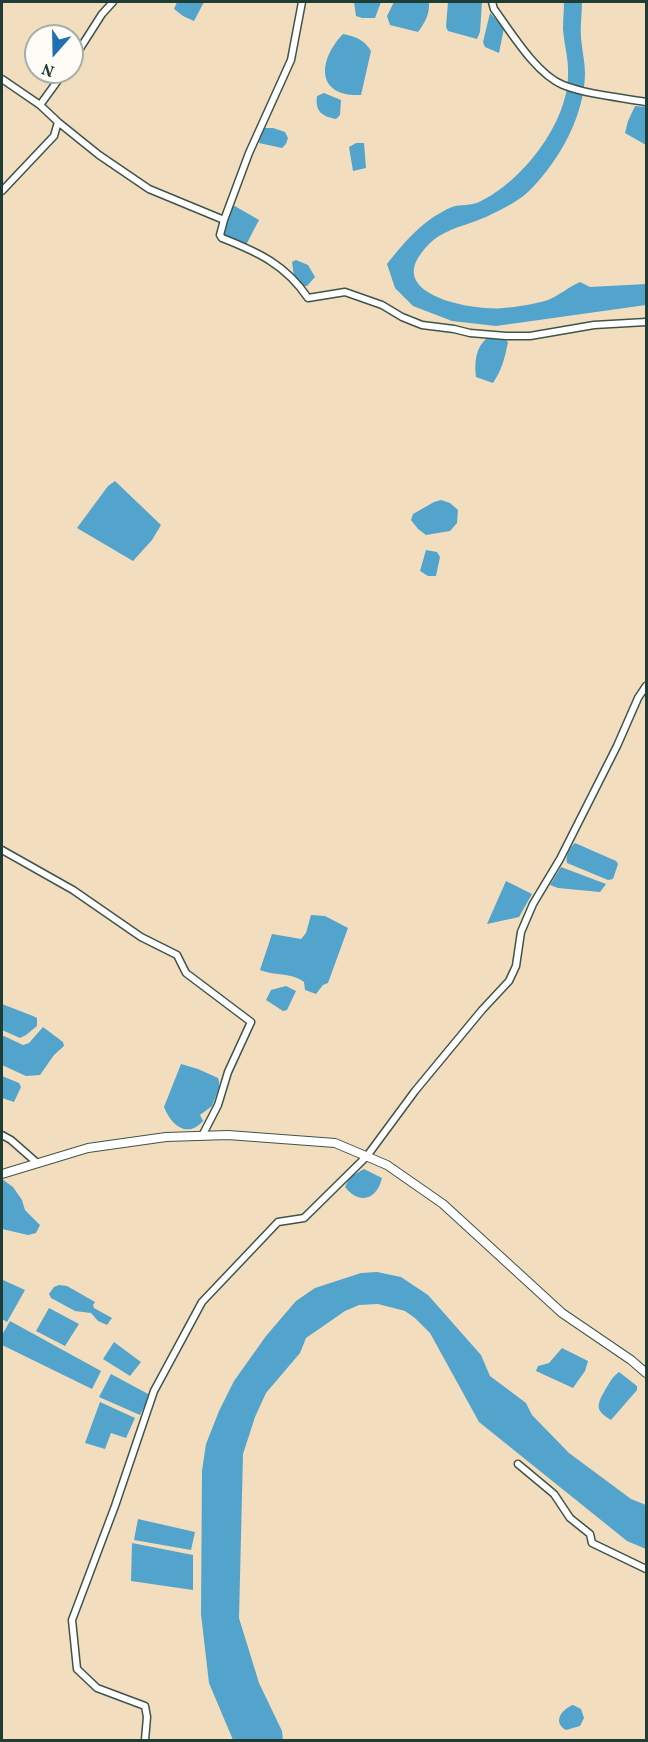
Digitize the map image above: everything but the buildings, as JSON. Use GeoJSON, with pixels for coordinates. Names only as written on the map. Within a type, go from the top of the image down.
{"type":"FeatureCollection","features":[{"type":"Feature","properties":{"kind":"street"},"geometry":{"type":"LineString","coordinates":[[84,42],[102,14],[113,2]]}},
{"type":"Feature","properties":{"kind":"street"},"geometry":{"type":"LineString","coordinates":[[302,2],[291,60],[249,153],[224,220],[220,235],[222,238],[274,262],[297,282],[308,298],[345,292],[382,305],[422,325],[454,328],[470,333],[530,336],[594,324],[646,322]]}},
{"type":"Feature","properties":{"kind":"street"},"geometry":{"type":"LineString","coordinates":[[492,2],[494,9],[535,63],[562,84],[646,102]]}},
{"type":"Feature","properties":{"kind":"street"},"geometry":{"type":"LineString","coordinates":[[2,79],[40,105],[99,155],[149,189],[224,220]]}},
{"type":"Feature","properties":{"kind":"street"},"geometry":{"type":"LineString","coordinates":[[40,105],[55,84]]}},
{"type":"Feature","properties":{"kind":"street"},"geometry":{"type":"LineString","coordinates":[[2,191],[54,136],[58,122]]}},
{"type":"Feature","properties":{"kind":"street"},"geometry":{"type":"LineString","coordinates":[[145,1740],[147,1717],[145,1706],[97,1688],[77,1669],[72,1620],[115,1506],[154,1391],[202,1302],[278,1222],[304,1218],[367,1156],[415,1091],[509,981],[516,966],[521,932],[533,904],[560,859],[617,746],[638,698],[646,686]]}},
{"type":"Feature","properties":{"kind":"street"},"geometry":{"type":"LineString","coordinates":[[2,850],[73,890],[141,937],[177,955],[186,973],[251,1022],[228,1072],[218,1105],[202,1136]]}},
{"type":"Feature","properties":{"kind":"street"},"geometry":{"type":"LineString","coordinates":[[2,1135],[36,1162]]}},
{"type":"Feature","properties":{"kind":"street"},"geometry":{"type":"LineString","coordinates":[[2,1174],[88,1148],[166,1137],[228,1135],[334,1143],[387,1166],[443,1203],[562,1313],[631,1360],[646,1373]]}},
{"type":"Feature","properties":{"kind":"street"},"geometry":{"type":"LineString","coordinates":[[518,1464],[554,1494],[570,1518],[590,1534],[592,1543],[646,1569]]}},
{"type":"Feature","properties":{"kind":"water"},"geometry":{"type":"Polygon","coordinates":[[[177,2],[204,2],[194,21],[174,9],[177,2]]]}},
{"type":"Feature","properties":{"kind":"water"},"geometry":{"type":"Polygon","coordinates":[[[354,2],[381,2],[375,18],[362,18],[356,16],[354,2]]]}},
{"type":"Feature","properties":{"kind":"water"},"geometry":{"type":"Polygon","coordinates":[[[394,2],[429,2],[429,10],[418,32],[390,25],[387,16],[394,2]]]}},
{"type":"Feature","properties":{"kind":"water"},"geometry":{"type":"Polygon","coordinates":[[[448,2],[482,2],[480,32],[477,39],[448,31],[446,27],[448,2]]]}},
{"type":"Feature","properties":{"kind":"water"},"geometry":{"type":"Polygon","coordinates":[[[564,2],[582,2],[581,34],[585,65],[584,90],[569,136],[552,164],[522,197],[486,217],[440,235],[425,248],[418,258],[414,272],[418,283],[428,292],[442,299],[476,307],[503,308],[537,303],[548,300],[580,282],[590,287],[646,284],[646,305],[496,326],[452,321],[413,306],[395,288],[387,264],[424,224],[442,212],[452,207],[479,202],[495,193],[526,166],[551,131],[566,93],[568,75],[563,29],[564,2]]]}},
{"type":"Feature","properties":{"kind":"water"},"geometry":{"type":"Polygon","coordinates":[[[490,13],[504,28],[499,53],[485,47],[483,42],[490,13]]]}},
{"type":"Feature","properties":{"kind":"water"},"geometry":{"type":"Polygon","coordinates":[[[343,34],[359,39],[371,51],[361,95],[346,94],[335,90],[328,83],[325,75],[329,55],[343,34]]]}},
{"type":"Feature","properties":{"kind":"water"},"geometry":{"type":"Polygon","coordinates":[[[324,93],[341,100],[340,115],[336,119],[323,115],[318,110],[317,96],[324,93]]]}},
{"type":"Feature","properties":{"kind":"water"},"geometry":{"type":"Polygon","coordinates":[[[635,106],[646,107],[646,145],[625,133],[635,106]]]}},
{"type":"Feature","properties":{"kind":"water"},"geometry":{"type":"Polygon","coordinates":[[[262,128],[273,128],[285,132],[288,138],[286,144],[282,148],[259,143],[262,128]]]}},
{"type":"Feature","properties":{"kind":"water"},"geometry":{"type":"Polygon","coordinates":[[[356,143],[364,143],[366,168],[353,171],[349,147],[356,143]]]}},
{"type":"Feature","properties":{"kind":"water"},"geometry":{"type":"Polygon","coordinates":[[[233,205],[259,220],[246,245],[221,235],[233,205]]]}},
{"type":"Feature","properties":{"kind":"water"},"geometry":{"type":"Polygon","coordinates":[[[296,260],[308,265],[315,277],[307,286],[302,286],[294,276],[292,262],[296,260]]]}},
{"type":"Feature","properties":{"kind":"water"},"geometry":{"type":"Polygon","coordinates":[[[487,338],[502,338],[508,342],[503,363],[493,383],[476,377],[477,355],[480,346],[487,338]]]}},
{"type":"Feature","properties":{"kind":"water"},"geometry":{"type":"Polygon","coordinates":[[[115,481],[161,525],[152,540],[133,561],[77,528],[108,486],[115,481]]]}},
{"type":"Feature","properties":{"kind":"water"},"geometry":{"type":"Polygon","coordinates":[[[441,500],[450,503],[458,510],[457,523],[450,531],[426,535],[411,520],[413,514],[441,500]]]}},
{"type":"Feature","properties":{"kind":"water"},"geometry":{"type":"Polygon","coordinates":[[[426,550],[437,552],[440,557],[436,576],[428,576],[420,571],[426,550]]]}},
{"type":"Feature","properties":{"kind":"water"},"geometry":{"type":"Polygon","coordinates":[[[575,843],[616,861],[618,864],[613,879],[608,880],[567,863],[568,852],[575,843]]]}},
{"type":"Feature","properties":{"kind":"water"},"geometry":{"type":"Polygon","coordinates":[[[561,867],[606,884],[600,892],[558,888],[550,885],[561,867]]]}},
{"type":"Feature","properties":{"kind":"water"},"geometry":{"type":"Polygon","coordinates":[[[506,881],[532,894],[519,917],[487,924],[506,881]]]}},
{"type":"Feature","properties":{"kind":"water"},"geometry":{"type":"Polygon","coordinates":[[[311,915],[325,916],[348,928],[328,983],[323,985],[316,994],[305,990],[304,982],[299,979],[260,970],[272,934],[301,939],[306,933],[311,915]]]}},
{"type":"Feature","properties":{"kind":"water"},"geometry":{"type":"Polygon","coordinates":[[[286,986],[296,991],[287,1010],[283,1011],[266,1000],[271,990],[286,986]]]}},
{"type":"Feature","properties":{"kind":"water"},"geometry":{"type":"Polygon","coordinates":[[[2,1004],[37,1018],[37,1026],[20,1038],[2,1030],[2,1004]]]}},
{"type":"Feature","properties":{"kind":"water"},"geometry":{"type":"Polygon","coordinates":[[[43,1027],[63,1042],[64,1046],[54,1055],[40,1075],[26,1076],[2,1065],[2,1037],[23,1045],[29,1043],[43,1027]]]}},
{"type":"Feature","properties":{"kind":"water"},"geometry":{"type":"Polygon","coordinates":[[[181,1064],[218,1078],[219,1082],[212,1106],[200,1115],[203,1121],[191,1129],[180,1128],[175,1124],[164,1107],[181,1064]]]}},
{"type":"Feature","properties":{"kind":"water"},"geometry":{"type":"Polygon","coordinates":[[[2,1076],[19,1083],[21,1087],[14,1102],[2,1098],[2,1076]]]}},
{"type":"Feature","properties":{"kind":"water"},"geometry":{"type":"Polygon","coordinates":[[[364,1169],[382,1178],[376,1191],[367,1198],[350,1193],[345,1187],[350,1177],[364,1169]]]}},
{"type":"Feature","properties":{"kind":"water"},"geometry":{"type":"Polygon","coordinates":[[[2,1179],[13,1187],[22,1200],[25,1210],[40,1225],[36,1233],[28,1235],[2,1229],[2,1179]]]}},
{"type":"Feature","properties":{"kind":"water"},"geometry":{"type":"Polygon","coordinates":[[[377,1272],[401,1277],[428,1295],[481,1355],[490,1376],[526,1403],[532,1415],[569,1453],[631,1499],[646,1505],[646,1549],[627,1541],[479,1422],[430,1333],[415,1318],[405,1311],[378,1304],[359,1305],[345,1311],[306,1338],[300,1353],[266,1393],[255,1417],[243,1454],[239,1618],[259,1683],[282,1731],[283,1740],[233,1740],[209,1683],[201,1614],[202,1471],[206,1444],[234,1381],[266,1336],[296,1301],[315,1288],[361,1273],[377,1272]]]}},
{"type":"Feature","properties":{"kind":"water"},"geometry":{"type":"Polygon","coordinates":[[[3,1280],[25,1290],[7,1322],[2,1319],[3,1280]]]}},
{"type":"Feature","properties":{"kind":"water"},"geometry":{"type":"Polygon","coordinates":[[[67,1286],[95,1302],[94,1308],[112,1318],[107,1325],[98,1321],[91,1313],[75,1311],[51,1298],[49,1294],[54,1287],[67,1286]]]}},
{"type":"Feature","properties":{"kind":"water"},"geometry":{"type":"Polygon","coordinates":[[[49,1308],[79,1324],[65,1346],[36,1331],[49,1308]]]}},
{"type":"Feature","properties":{"kind":"water"},"geometry":{"type":"Polygon","coordinates":[[[10,1321],[101,1371],[92,1389],[2,1345],[2,1335],[10,1321]]]}},
{"type":"Feature","properties":{"kind":"water"},"geometry":{"type":"Polygon","coordinates":[[[114,1342],[141,1362],[130,1376],[103,1359],[114,1342]]]}},
{"type":"Feature","properties":{"kind":"water"},"geometry":{"type":"Polygon","coordinates":[[[562,1348],[588,1361],[585,1371],[573,1388],[536,1371],[538,1366],[549,1363],[562,1348]]]}},
{"type":"Feature","properties":{"kind":"water"},"geometry":{"type":"Polygon","coordinates":[[[619,1372],[637,1386],[637,1390],[611,1420],[602,1414],[599,1405],[610,1381],[619,1372]]]}},
{"type":"Feature","properties":{"kind":"water"},"geometry":{"type":"Polygon","coordinates":[[[111,1374],[150,1395],[140,1415],[99,1397],[111,1374]]]}},
{"type":"Feature","properties":{"kind":"water"},"geometry":{"type":"Polygon","coordinates":[[[100,1402],[135,1418],[126,1438],[111,1433],[105,1449],[85,1443],[100,1402]]]}},
{"type":"Feature","properties":{"kind":"water"},"geometry":{"type":"Polygon","coordinates":[[[138,1519],[195,1532],[191,1550],[134,1540],[138,1519]]]}},
{"type":"Feature","properties":{"kind":"water"},"geometry":{"type":"Polygon","coordinates":[[[132,1543],[193,1555],[193,1590],[131,1581],[132,1543]]]}},
{"type":"Feature","properties":{"kind":"water"},"geometry":{"type":"Polygon","coordinates":[[[573,1705],[581,1709],[584,1718],[580,1726],[566,1730],[560,1723],[560,1716],[565,1709],[573,1705]]]}}]}
